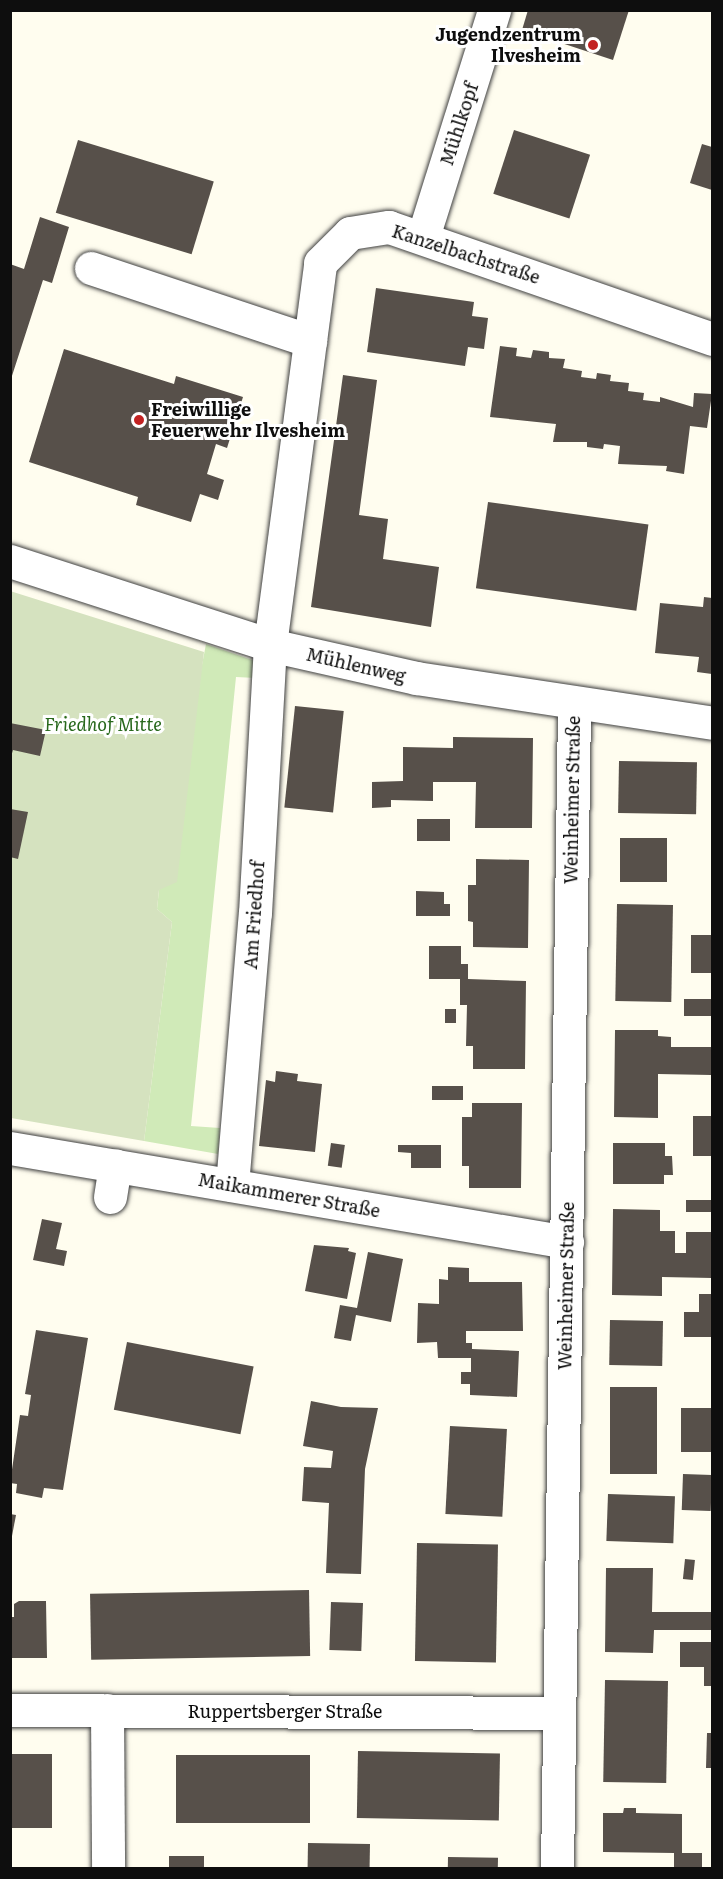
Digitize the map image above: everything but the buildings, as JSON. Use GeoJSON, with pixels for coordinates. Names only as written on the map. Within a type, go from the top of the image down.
{"type":"FeatureCollection","features":[{"type":"Feature","properties":{"kind":"street","name":"Mühlkopf"},"geometry":{"type":"LineString","coordinates":[[423,237],[494,10]]}},
{"type":"Feature","properties":{"kind":"street","name":"Kanzelbachstraße"},"geometry":{"type":"LineString","coordinates":[[270,645],[320,263],[350,233],[389,226],[712,339]]}},
{"type":"Feature","properties":{"kind":"street"},"geometry":{"type":"LineString","coordinates":[[91,268],[310,341]]}},
{"type":"Feature","properties":{"kind":"street","name":"Mühlenweg"},"geometry":{"type":"LineString","coordinates":[[10,561],[270,645],[416,678],[574,704],[712,723]]}},
{"type":"Feature","properties":{"kind":"street","name":"Am Friedhof"},"geometry":{"type":"LineString","coordinates":[[232,1185],[255,913],[270,645]]}},
{"type":"Feature","properties":{"kind":"street","name":"Weinheimer Straße"},"geometry":{"type":"LineString","coordinates":[[557,1869],[574,704]]}},
{"type":"Feature","properties":{"kind":"street","name":"Maikammerer Straße"},"geometry":{"type":"LineString","coordinates":[[10,1148],[567,1242]]}},
{"type":"Feature","properties":{"kind":"street"},"geometry":{"type":"LineString","coordinates":[[110,1197],[115,1165]]}},
{"type":"Feature","properties":{"kind":"street","name":"Ruppertsberger Straße"},"geometry":{"type":"LineString","coordinates":[[10,1710],[559,1713]]}},
{"type":"Feature","properties":{"kind":"street"},"geometry":{"type":"LineString","coordinates":[[107,1710],[108,1869]]}},
{"type":"Feature","properties":{"kind":"green space","name":"Friedhof Mitte"},"geometry":{"type":"Polygon","coordinates":[[[10,591],[204,652],[177,882],[159,890],[157,909],[172,922],[144,1141],[11,1118],[10,591]]]}},
{"type":"Feature","properties":{"kind":"green space"},"geometry":{"type":"Polygon","coordinates":[[[206,644],[255,661],[258,678],[236,677],[191,1126],[220,1128],[218,1154],[144,1141],[172,922],[157,909],[159,890],[206,644]]]}},
{"type":"Feature","properties":{"kind":"place","name":"Jugendzentrum Ilvesheim"},"geometry":{"type":"Point","coordinates":[593,45]}},
{"type":"Feature","properties":{"kind":"place","name":"Freiwillige Feuerwehr Ilvesheim"},"geometry":{"type":"Point","coordinates":[139,420]}}]}
